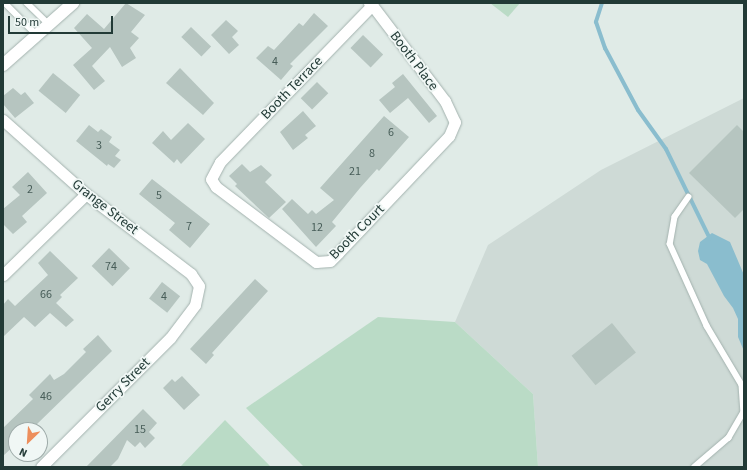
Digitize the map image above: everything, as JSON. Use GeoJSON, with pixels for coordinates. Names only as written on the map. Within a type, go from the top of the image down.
{"type":"FeatureCollection","features":[{"type":"Feature","properties":{"kind":"main road"},"geometry":{"type":"LineString","coordinates":[[3,65],[73,3]]}},
{"type":"Feature","properties":{"kind":"street","name":"Booth Place"},"geometry":{"type":"LineString","coordinates":[[370,4],[445,101],[455,122]]}},
{"type":"Feature","properties":{"kind":"street","name":"Booth Terrace"},"geometry":{"type":"LineString","coordinates":[[213,171],[370,4]]}},
{"type":"Feature","properties":{"kind":"street","name":"Grange Street"},"geometry":{"type":"LineString","coordinates":[[3,120],[86,194],[191,274],[199,286],[197,297]]}},
{"type":"Feature","properties":{"kind":"street","name":"Booth Court"},"geometry":{"type":"LineString","coordinates":[[213,171],[211,179],[216,187],[316,262],[322,263],[330,261],[440,146],[449,136],[455,122]]}},
{"type":"Feature","properties":{"kind":"street"},"geometry":{"type":"LineString","coordinates":[[3,275],[86,194]]}},
{"type":"Feature","properties":{"kind":"street","name":"Gerry Street"},"geometry":{"type":"LineString","coordinates":[[41,467],[170,338],[184,321],[197,297]]}},
{"type":"Feature","properties":{"kind":"lane"},"geometry":{"type":"LineString","coordinates":[[5,3],[37,35]]}},
{"type":"Feature","properties":{"kind":"lane"},"geometry":{"type":"LineString","coordinates":[[27,3],[49,24]]}},
{"type":"Feature","properties":{"kind":"lane"},"geometry":{"type":"LineString","coordinates":[[689,197],[675,217],[670,244],[706,326],[742,385],[744,412],[729,438],[695,467]]}},
{"type":"Feature","properties":{"kind":"shaded area"},"geometry":{"type":"Polygon","coordinates":[[[744,98],[744,467],[538,467],[533,394],[455,322],[488,245],[601,170],[744,98]]]}},
{"type":"Feature","properties":{"kind":"green space"},"geometry":{"type":"Polygon","coordinates":[[[490,3],[520,3],[508,17],[490,3]]]}},
{"type":"Feature","properties":{"kind":"green space"},"geometry":{"type":"Polygon","coordinates":[[[378,317],[455,322],[533,394],[538,467],[304,467],[246,408],[378,317]]]}},
{"type":"Feature","properties":{"kind":"green space"},"geometry":{"type":"Polygon","coordinates":[[[225,420],[271,467],[180,467],[225,420]]]}},
{"type":"Feature","properties":{"kind":"water"},"geometry":{"type":"Polygon","coordinates":[[[712,233],[730,242],[744,275],[744,351],[738,337],[738,319],[733,308],[724,296],[707,264],[700,260],[698,251],[700,242],[712,233]]]}},
{"type":"Feature","properties":{"kind":"building"},"geometry":{"type":"Polygon","coordinates":[[[126,3],[145,15],[131,32],[139,38],[130,48],[136,58],[122,67],[110,47],[92,66],[105,81],[94,90],[73,65],[92,48],[74,28],[87,14],[104,29],[126,3]]]}},
{"type":"Feature","properties":{"kind":"building"},"geometry":{"type":"Polygon","coordinates":[[[314,13],[328,26],[290,64],[293,66],[281,80],[256,58],[268,46],[274,50],[299,23],[303,26],[314,13]]]}},
{"type":"Feature","properties":{"kind":"building"},"geometry":{"type":"Polygon","coordinates":[[[226,20],[238,31],[232,37],[239,45],[229,54],[211,35],[226,20]]]}},
{"type":"Feature","properties":{"kind":"building"},"geometry":{"type":"Polygon","coordinates":[[[191,27],[211,46],[201,57],[181,37],[191,27]]]}},
{"type":"Feature","properties":{"kind":"building"},"geometry":{"type":"Polygon","coordinates":[[[363,35],[383,54],[371,67],[350,48],[363,35]]]}},
{"type":"Feature","properties":{"kind":"building"},"geometry":{"type":"Polygon","coordinates":[[[180,68],[214,103],[203,115],[166,83],[180,68]]]}},
{"type":"Feature","properties":{"kind":"building"},"geometry":{"type":"Polygon","coordinates":[[[53,73],[80,95],[66,113],[39,91],[53,73]]]}},
{"type":"Feature","properties":{"kind":"building"},"geometry":{"type":"Polygon","coordinates":[[[403,74],[437,116],[429,123],[408,98],[390,113],[379,100],[395,87],[392,83],[403,74]]]}},
{"type":"Feature","properties":{"kind":"building"},"geometry":{"type":"Polygon","coordinates":[[[317,82],[328,93],[312,110],[301,98],[317,82]]]}},
{"type":"Feature","properties":{"kind":"building"},"geometry":{"type":"Polygon","coordinates":[[[13,88],[21,95],[25,92],[34,103],[15,118],[3,104],[3,96],[13,88]]]}},
{"type":"Feature","properties":{"kind":"building"},"geometry":{"type":"Polygon","coordinates":[[[303,111],[316,126],[305,135],[308,138],[293,150],[280,132],[303,111]]]}},
{"type":"Feature","properties":{"kind":"building"},"geometry":{"type":"Polygon","coordinates":[[[384,116],[409,137],[379,171],[377,169],[360,188],[332,222],[336,226],[316,247],[282,209],[292,199],[308,214],[312,210],[316,214],[334,200],[320,188],[384,116]]]}},
{"type":"Feature","properties":{"kind":"building"},"geometry":{"type":"Polygon","coordinates":[[[188,123],[205,139],[181,164],[177,159],[174,163],[152,143],[163,131],[171,140],[188,123]]]}},
{"type":"Feature","properties":{"kind":"building"},"geometry":{"type":"Polygon","coordinates":[[[89,125],[98,132],[101,129],[112,137],[109,142],[120,150],[115,156],[121,160],[114,168],[108,164],[107,166],[76,141],[89,125]]]}},
{"type":"Feature","properties":{"kind":"building"},"geometry":{"type":"Polygon","coordinates":[[[737,125],[744,132],[744,209],[735,218],[689,173],[737,125]]]}},
{"type":"Feature","properties":{"kind":"building"},"geometry":{"type":"Polygon","coordinates":[[[242,164],[250,172],[261,165],[272,175],[265,182],[286,202],[269,218],[235,186],[237,184],[229,176],[242,164]]]}},
{"type":"Feature","properties":{"kind":"building"},"geometry":{"type":"Polygon","coordinates":[[[28,172],[47,193],[22,216],[27,222],[13,234],[3,224],[3,209],[20,195],[12,187],[28,172]]]}},
{"type":"Feature","properties":{"kind":"building"},"geometry":{"type":"Polygon","coordinates":[[[152,179],[210,224],[190,248],[169,230],[175,223],[139,194],[152,179]]]}},
{"type":"Feature","properties":{"kind":"building"},"geometry":{"type":"Polygon","coordinates":[[[109,248],[130,268],[112,286],[92,266],[109,248]]]}},
{"type":"Feature","properties":{"kind":"building"},"geometry":{"type":"Polygon","coordinates":[[[50,251],[78,278],[60,295],[62,297],[56,303],[74,320],[66,327],[50,313],[35,327],[24,317],[3,337],[3,305],[8,299],[15,306],[48,275],[38,263],[50,251]]]}},
{"type":"Feature","properties":{"kind":"building"},"geometry":{"type":"Polygon","coordinates":[[[255,279],[268,291],[212,353],[214,355],[206,364],[190,349],[255,279]]]}},
{"type":"Feature","properties":{"kind":"building"},"geometry":{"type":"Polygon","coordinates":[[[162,282],[180,296],[167,313],[149,299],[162,282]]]}},
{"type":"Feature","properties":{"kind":"building"},"geometry":{"type":"Polygon","coordinates":[[[612,323],[636,353],[596,385],[572,356],[612,323]]]}},
{"type":"Feature","properties":{"kind":"building"},"geometry":{"type":"Polygon","coordinates":[[[98,335],[112,351],[39,422],[9,422],[33,399],[29,395],[50,374],[54,380],[64,374],[86,352],[83,349],[98,335]]]}},
{"type":"Feature","properties":{"kind":"building"},"geometry":{"type":"Polygon","coordinates":[[[182,376],[200,395],[184,410],[163,388],[172,379],[175,382],[182,376]]]}},
{"type":"Feature","properties":{"kind":"building"},"geometry":{"type":"Polygon","coordinates":[[[143,409],[157,423],[149,432],[155,438],[145,448],[140,442],[135,447],[127,440],[118,459],[110,467],[86,467],[143,409]]]}},
{"type":"Feature","properties":{"kind":"building"},"geometry":{"type":"Polygon","coordinates":[[[8,423],[8,451],[3,456],[3,428],[8,423]]]}},
{"type":"Feature","properties":{"kind":"waterway"},"geometry":{"type":"LineString","coordinates":[[602,3],[596,22],[605,48],[638,110],[666,149],[710,239]]}}]}
